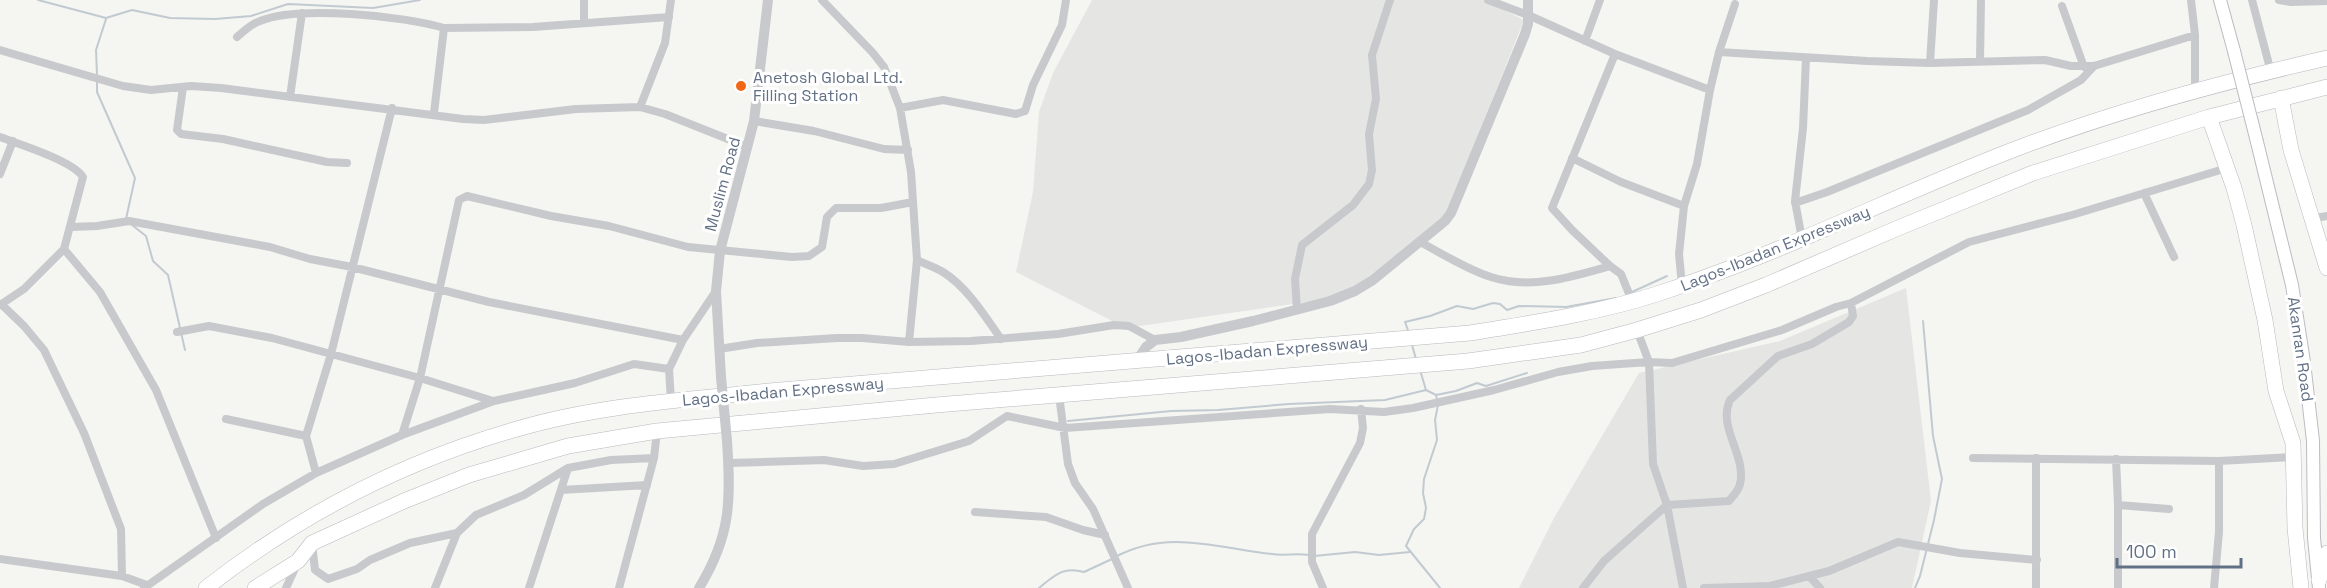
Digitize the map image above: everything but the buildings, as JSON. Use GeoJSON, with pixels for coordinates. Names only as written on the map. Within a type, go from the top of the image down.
{"type":"FeatureCollection","features":[{"type":"Feature","properties":{"kind":"highway","name":"Lagos-Ibadan Expressway"},"geometry":{"type":"LineString","coordinates":[[206,588],[245,558],[289,529],[355,493],[432,458],[518,428],[671,401],[800,388],[1470,333],[1546,321],[1682,286],[1802,239],[2019,147],[2124,111],[2327,58]]}},
{"type":"Feature","properties":{"kind":"highway","name":"Lagos-Ibadan Expressway"},"geometry":{"type":"LineString","coordinates":[[255,588],[298,561],[312,543],[404,501],[480,472],[568,446],[657,431],[1468,361],[1581,345],[1701,310],[2033,173],[2209,117],[2327,87]]}},
{"type":"Feature","properties":{"kind":"highway"},"geometry":{"type":"LineString","coordinates":[[2281,98],[2291,150],[2310,219],[2327,268]]}},
{"type":"Feature","properties":{"kind":"highway"},"geometry":{"type":"LineString","coordinates":[[2209,117],[2227,168],[2251,251],[2276,391],[2290,433],[2294,457],[2295,528],[2301,588]]}},
{"type":"Feature","properties":{"kind":"highway"},"geometry":{"type":"LineString","coordinates":[[2317,585],[2324,556]]}},
{"type":"Feature","properties":{"kind":"main road","name":"Akanran Road"},"geometry":{"type":"LineString","coordinates":[[2220,0],[2292,285],[2313,441],[2314,538],[2324,556]]}},
{"type":"Feature","properties":{"kind":"street"},"geometry":{"type":"LineString","coordinates":[[584,0],[584,22]]}},
{"type":"Feature","properties":{"kind":"street"},"geometry":{"type":"LineString","coordinates":[[640,107],[665,43],[671,0]]}},
{"type":"Feature","properties":{"kind":"street","name":"Muslim Road"},"geometry":{"type":"LineString","coordinates":[[699,588],[718,554],[729,508],[728,441],[721,377],[716,291],[720,251],[754,121],[768,0]]}},
{"type":"Feature","properties":{"kind":"street"},"geometry":{"type":"LineString","coordinates":[[822,0],[884,67],[900,108],[908,150],[917,260],[909,342]]}},
{"type":"Feature","properties":{"kind":"street"},"geometry":{"type":"LineString","coordinates":[[900,108],[944,100],[1016,114],[1025,111],[1033,85],[1062,25],[1066,0]]}},
{"type":"Feature","properties":{"kind":"street"},"geometry":{"type":"LineString","coordinates":[[1297,310],[1295,279],[1302,245],[1353,205],[1369,184],[1372,170],[1369,134],[1376,99],[1372,55],[1390,0]]}},
{"type":"Feature","properties":{"kind":"street"},"geometry":{"type":"LineString","coordinates":[[1488,0],[1528,15],[1615,54],[1710,90]]}},
{"type":"Feature","properties":{"kind":"street"},"geometry":{"type":"LineString","coordinates":[[1136,362],[1146,347],[1155,340],[1181,337],[1297,310],[1355,291],[1420,242],[1451,213],[1525,34],[1528,0]]}},
{"type":"Feature","properties":{"kind":"street"},"geometry":{"type":"LineString","coordinates":[[1585,41],[1600,0]]}},
{"type":"Feature","properties":{"kind":"street"},"geometry":{"type":"LineString","coordinates":[[1930,63],[1934,0]]}},
{"type":"Feature","properties":{"kind":"street"},"geometry":{"type":"LineString","coordinates":[[1980,0],[1980,61]]}},
{"type":"Feature","properties":{"kind":"street"},"geometry":{"type":"LineString","coordinates":[[2191,0],[2195,35],[2195,91]]}},
{"type":"Feature","properties":{"kind":"street"},"geometry":{"type":"LineString","coordinates":[[2252,0],[2271,72]]}},
{"type":"Feature","properties":{"kind":"street"},"geometry":{"type":"LineString","coordinates":[[2279,0],[2327,1]]}},
{"type":"Feature","properties":{"kind":"street"},"geometry":{"type":"LineString","coordinates":[[1682,286],[1679,254],[1684,206],[1697,164],[1719,52],[1736,4]]}},
{"type":"Feature","properties":{"kind":"street"},"geometry":{"type":"LineString","coordinates":[[2062,6],[2084,67]]}},
{"type":"Feature","properties":{"kind":"street"},"geometry":{"type":"LineString","coordinates":[[237,37],[260,21],[302,13],[413,20],[444,28],[533,27],[669,17]]}},
{"type":"Feature","properties":{"kind":"street"},"geometry":{"type":"LineString","coordinates":[[290,97],[302,13]]}},
{"type":"Feature","properties":{"kind":"street"},"geometry":{"type":"LineString","coordinates":[[434,113],[444,28]]}},
{"type":"Feature","properties":{"kind":"street"},"geometry":{"type":"LineString","coordinates":[[1719,52],[1930,63],[2045,60],[2084,67],[2094,66],[2195,35]]}},
{"type":"Feature","properties":{"kind":"street"},"geometry":{"type":"LineString","coordinates":[[0,50],[123,86],[151,90],[183,87],[221,88],[484,120],[576,109],[640,107],[686,121],[748,147]]}},
{"type":"Feature","properties":{"kind":"street"},"geometry":{"type":"LineString","coordinates":[[1615,54],[1552,208],[1572,230],[1621,274],[1632,300]]}},
{"type":"Feature","properties":{"kind":"street"},"geometry":{"type":"LineString","coordinates":[[1802,239],[1795,203],[1802,138],[1806,58]]}},
{"type":"Feature","properties":{"kind":"street"},"geometry":{"type":"LineString","coordinates":[[1795,203],[2028,110],[2080,80],[2094,66]]}},
{"type":"Feature","properties":{"kind":"street"},"geometry":{"type":"LineString","coordinates":[[183,87],[177,130],[181,134],[223,139],[327,162],[347,162]]}},
{"type":"Feature","properties":{"kind":"street"},"geometry":{"type":"LineString","coordinates":[[316,472],[306,436],[331,354],[392,108]]}},
{"type":"Feature","properties":{"kind":"street"},"geometry":{"type":"LineString","coordinates":[[754,121],[814,131],[884,149],[908,150]]}},
{"type":"Feature","properties":{"kind":"street"},"geometry":{"type":"LineString","coordinates":[[0,137],[43,153],[79,171],[83,177],[64,249],[24,289],[0,305],[24,326],[44,350],[84,433],[121,529],[122,576]]}},
{"type":"Feature","properties":{"kind":"street"},"geometry":{"type":"LineString","coordinates":[[0,174],[13,141]]}},
{"type":"Feature","properties":{"kind":"street"},"geometry":{"type":"LineString","coordinates":[[1572,158],[1621,182],[1684,206]]}},
{"type":"Feature","properties":{"kind":"street"},"geometry":{"type":"LineString","coordinates":[[729,463],[824,460],[862,466],[894,464],[969,441],[1007,416],[1065,428],[1330,409],[1384,412],[1413,408],[1494,390],[1558,372],[1592,366],[1649,362],[1672,363],[1782,330],[1851,303],[1969,242],[2072,215],[2227,168]]}},
{"type":"Feature","properties":{"kind":"street"},"geometry":{"type":"LineString","coordinates":[[2144,194],[2174,256]]}},
{"type":"Feature","properties":{"kind":"street"},"geometry":{"type":"LineString","coordinates":[[402,435],[420,378],[459,200],[467,196],[551,216],[609,226],[688,247],[756,255],[809,256],[822,247],[827,217],[836,208],[881,208],[913,202]]}},
{"type":"Feature","properties":{"kind":"street"},"geometry":{"type":"LineString","coordinates":[[2310,219],[2327,216]]}},
{"type":"Feature","properties":{"kind":"street"},"geometry":{"type":"LineString","coordinates":[[71,227],[129,221],[270,247],[310,259],[352,267],[501,305],[683,340]]}},
{"type":"Feature","properties":{"kind":"street"},"geometry":{"type":"LineString","coordinates":[[1420,242],[1468,268],[1494,278],[1536,282],[1572,277],[1610,266]]}},
{"type":"Feature","properties":{"kind":"street"},"geometry":{"type":"LineString","coordinates":[[64,249],[100,292],[156,390],[216,538]]}},
{"type":"Feature","properties":{"kind":"street"},"geometry":{"type":"LineString","coordinates":[[917,260],[942,272],[958,285],[974,301],[1001,339]]}},
{"type":"Feature","properties":{"kind":"street"},"geometry":{"type":"LineString","coordinates":[[671,401],[669,369],[683,340],[716,291]]}},
{"type":"Feature","properties":{"kind":"street"},"geometry":{"type":"LineString","coordinates":[[1583,588],[1604,561],[1667,505],[1730,501],[1740,485],[1739,465],[1726,409],[1730,400],[1778,356],[1812,344],[1849,322],[1853,316],[1851,303]]}},
{"type":"Feature","properties":{"kind":"street"},"geometry":{"type":"LineString","coordinates":[[177,332],[209,326],[272,338],[420,378],[494,401]]}},
{"type":"Feature","properties":{"kind":"street"},"geometry":{"type":"LineString","coordinates":[[719,349],[758,343],[837,338],[909,342],[1001,339],[1114,326],[1129,326],[1155,340]]}},
{"type":"Feature","properties":{"kind":"street"},"geometry":{"type":"LineString","coordinates":[[1637,330],[1649,362],[1653,464],[1667,505],[1683,588]]}},
{"type":"Feature","properties":{"kind":"street"},"geometry":{"type":"LineString","coordinates":[[0,559],[122,576],[146,586],[263,504],[316,472],[402,435],[494,401],[575,383],[634,364],[669,369]]}},
{"type":"Feature","properties":{"kind":"street"},"geometry":{"type":"LineString","coordinates":[[1059,395],[1068,464],[1076,483],[1093,509],[1128,588]]}},
{"type":"Feature","properties":{"kind":"street"},"geometry":{"type":"LineString","coordinates":[[1323,588],[1312,562],[1312,534],[1360,442],[1363,428],[1361,409]]}},
{"type":"Feature","properties":{"kind":"street"},"geometry":{"type":"LineString","coordinates":[[226,419],[306,436]]}},
{"type":"Feature","properties":{"kind":"street"},"geometry":{"type":"LineString","coordinates":[[619,588],[654,458],[657,431]]}},
{"type":"Feature","properties":{"kind":"street"},"geometry":{"type":"LineString","coordinates":[[1973,458],[2219,461],[2294,457]]}},
{"type":"Feature","properties":{"kind":"street"},"geometry":{"type":"LineString","coordinates":[[435,588],[457,533],[476,515],[524,495],[568,468],[611,460],[654,458]]}},
{"type":"Feature","properties":{"kind":"street"},"geometry":{"type":"LineString","coordinates":[[2036,458],[2036,588]]}},
{"type":"Feature","properties":{"kind":"street"},"geometry":{"type":"LineString","coordinates":[[2116,459],[2118,588]]}},
{"type":"Feature","properties":{"kind":"street"},"geometry":{"type":"LineString","coordinates":[[2214,588],[2219,532],[2219,461]]}},
{"type":"Feature","properties":{"kind":"street"},"geometry":{"type":"LineString","coordinates":[[529,588],[568,468]]}},
{"type":"Feature","properties":{"kind":"street"},"geometry":{"type":"LineString","coordinates":[[561,490],[647,485]]}},
{"type":"Feature","properties":{"kind":"street"},"geometry":{"type":"LineString","coordinates":[[2118,505],[2169,509]]}},
{"type":"Feature","properties":{"kind":"street"},"geometry":{"type":"LineString","coordinates":[[975,512],[1046,517],[1105,535]]}},
{"type":"Feature","properties":{"kind":"street"},"geometry":{"type":"LineString","coordinates":[[312,543],[315,570],[328,579],[357,569],[370,560],[410,543],[457,533]]}},
{"type":"Feature","properties":{"kind":"street"},"geometry":{"type":"LineString","coordinates":[[1704,588],[1770,586],[1829,571],[1898,542],[1960,553],[2037,560]]}},
{"type":"Feature","properties":{"kind":"street"},"geometry":{"type":"LineString","coordinates":[[286,588],[298,561]]}},
{"type":"Feature","properties":{"kind":"street"},"geometry":{"type":"LineString","coordinates":[[1809,576],[1820,588]]}},
{"type":"Feature","properties":{"kind":"shaded area"},"geometry":{"type":"Polygon","coordinates":[[[1092,0],[1483,0],[1524,20],[1443,223],[1342,297],[1126,328],[1016,272],[1033,192],[1039,112],[1053,73],[1092,0]]]}},
{"type":"Feature","properties":{"kind":"shaded area"},"geometry":{"type":"Polygon","coordinates":[[[1906,288],[1931,501],[1912,588],[1519,588],[1554,518],[1639,373],[1780,341],[1906,288]]]}},
{"type":"Feature","properties":{"kind":"waterway"},"geometry":{"type":"LineString","coordinates":[[38,0],[106,18],[132,10],[170,18],[215,19],[251,16],[288,4],[373,8],[420,0]]}},
{"type":"Feature","properties":{"kind":"waterway"},"geometry":{"type":"LineString","coordinates":[[97,75],[96,50],[106,19]]}},
{"type":"Feature","properties":{"kind":"waterway"},"geometry":{"type":"LineString","coordinates":[[97,81],[97,92],[135,178],[126,219]]}},
{"type":"Feature","properties":{"kind":"waterway"},"geometry":{"type":"LineString","coordinates":[[132,225],[146,236],[153,261],[168,275],[185,350]]}},
{"type":"Feature","properties":{"kind":"waterway"},"geometry":{"type":"LineString","coordinates":[[1632,292],[1667,276]]}},
{"type":"Feature","properties":{"kind":"waterway"},"geometry":{"type":"LineString","coordinates":[[1409,333],[1405,322],[1457,306],[1473,309],[1493,303],[1500,304],[1507,310],[1519,306],[1566,307],[1616,298]]}},
{"type":"Feature","properties":{"kind":"waterway"},"geometry":{"type":"LineString","coordinates":[[1915,588],[1934,520],[1942,479],[1933,436],[1923,321]]}},
{"type":"Feature","properties":{"kind":"waterway"},"geometry":{"type":"LineString","coordinates":[[1412,345],[1416,359]]}},
{"type":"Feature","properties":{"kind":"waterway"},"geometry":{"type":"LineString","coordinates":[[1420,370],[1426,390],[1436,395],[1437,400]]}},
{"type":"Feature","properties":{"kind":"waterway"},"geometry":{"type":"LineString","coordinates":[[1436,395],[1477,383],[1486,386],[1527,373]]}},
{"type":"Feature","properties":{"kind":"waterway"},"geometry":{"type":"LineString","coordinates":[[1068,421],[1171,411],[1385,400],[1426,390]]}},
{"type":"Feature","properties":{"kind":"waterway"},"geometry":{"type":"LineString","coordinates":[[1438,405],[1435,420],[1437,440],[1424,479],[1423,493],[1426,508],[1424,519],[1414,529],[1406,546],[1440,588]]}},
{"type":"Feature","properties":{"kind":"waterway"},"geometry":{"type":"LineString","coordinates":[[1117,556],[1155,543],[1174,542],[1277,555],[1309,555]]}},
{"type":"Feature","properties":{"kind":"waterway"},"geometry":{"type":"LineString","coordinates":[[1314,556],[1355,552],[1379,555],[1410,552]]}},
{"type":"Feature","properties":{"kind":"waterway"},"geometry":{"type":"LineString","coordinates":[[1039,588],[1065,571],[1084,572],[1112,559]]}},
{"type":"Feature","properties":{"kind":"place","name":"Anetosh Global Ltd. Filling Station"},"geometry":{"type":"Point","coordinates":[741,86]}}]}
